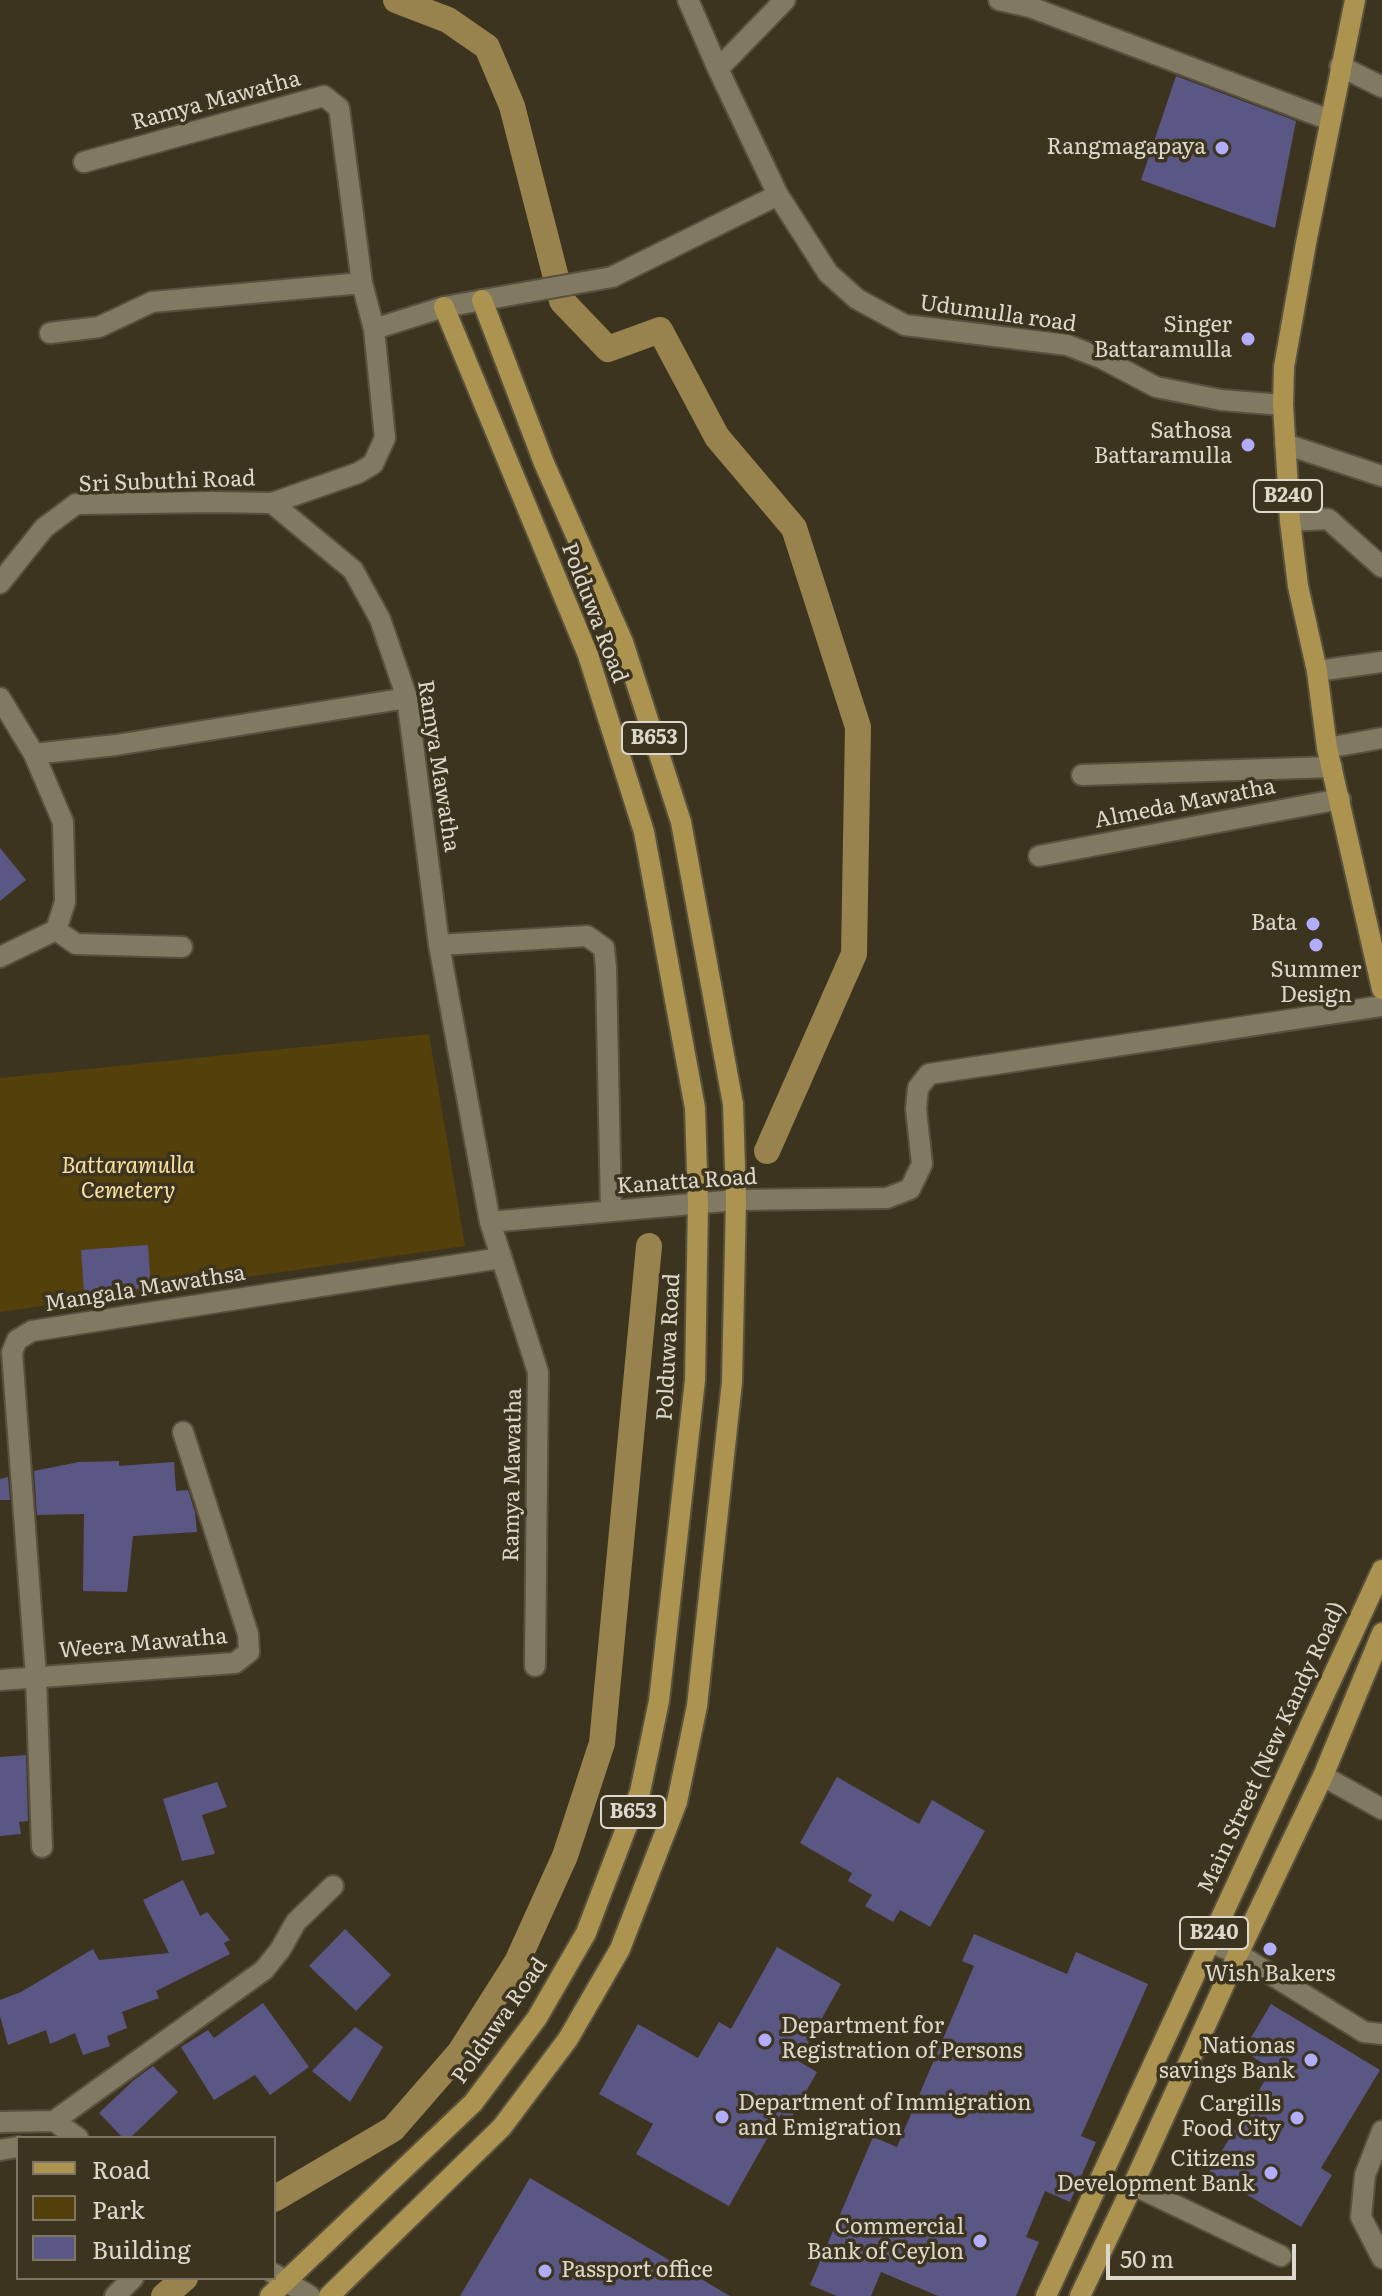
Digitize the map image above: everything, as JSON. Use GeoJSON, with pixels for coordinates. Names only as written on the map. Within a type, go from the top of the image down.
{"type":"FeatureCollection","features":[{"type":"Feature","properties":{"kind":"main road","name":"B240"},"geometry":{"type":"LineString","coordinates":[[1355,0],[1284,367],[1283,405],[1290,521],[1298,586],[1317,671],[1330,758],[1373,914],[1382,989]]}},
{"type":"Feature","properties":{"kind":"main road","name":"Polduwa Road"},"geometry":{"type":"LineString","coordinates":[[329,2296],[502,2127],[568,2039],[620,1949],[677,1802],[697,1706],[732,1382],[736,1200],[733,1104],[681,822],[623,642],[544,463],[482,300]]}},
{"type":"Feature","properties":{"kind":"main road","name":"Polduwa Road"},"geometry":{"type":"LineString","coordinates":[[270,2296],[280,2278],[473,2103],[537,2018],[586,1933],[640,1792],[659,1701],[695,1380],[698,1203],[695,1108],[644,832],[588,655],[444,307]]}},
{"type":"Feature","properties":{"kind":"main road","name":"Main Street (New Kandy Road)"},"geometry":{"type":"LineString","coordinates":[[1046,2296],[1382,1570]]}},
{"type":"Feature","properties":{"kind":"main road","name":"B240"},"geometry":{"type":"LineString","coordinates":[[1080,2296],[1323,1776],[1382,1633]]}},
{"type":"Feature","properties":{"kind":"street","name":"Udumulla road"},"geometry":{"type":"LineString","coordinates":[[688,0],[778,195],[828,273],[857,299],[905,325],[1067,345],[1101,358],[1156,387],[1221,400],[1283,405]]}},
{"type":"Feature","properties":{"kind":"street"},"geometry":{"type":"LineString","coordinates":[[718,69],[785,0]]}},
{"type":"Feature","properties":{"kind":"street"},"geometry":{"type":"LineString","coordinates":[[999,0],[1030,7],[1330,120]]}},
{"type":"Feature","properties":{"kind":"street"},"geometry":{"type":"LineString","coordinates":[[1340,66],[1382,87]]}},
{"type":"Feature","properties":{"kind":"street","name":"Ramya Mawatha"},"geometry":{"type":"LineString","coordinates":[[84,162],[324,96],[339,108],[362,283],[374,329],[385,438],[373,464],[358,473],[272,503]]}},
{"type":"Feature","properties":{"kind":"street"},"geometry":{"type":"LineString","coordinates":[[374,329],[444,307],[612,277],[778,195]]}},
{"type":"Feature","properties":{"kind":"street"},"geometry":{"type":"LineString","coordinates":[[50,333],[99,327],[152,302],[362,283]]}},
{"type":"Feature","properties":{"kind":"street"},"geometry":{"type":"LineString","coordinates":[[1285,444],[1382,476]]}},
{"type":"Feature","properties":{"kind":"street","name":"Ramya Mawatha"},"geometry":{"type":"LineString","coordinates":[[272,503],[353,570],[380,619],[407,698],[439,945],[490,1222],[538,1372],[535,1666]]}},
{"type":"Feature","properties":{"kind":"street","name":"Sri Subuthi Road"},"geometry":{"type":"LineString","coordinates":[[0,583],[44,528],[76,504],[272,503]]}},
{"type":"Feature","properties":{"kind":"street"},"geometry":{"type":"LineString","coordinates":[[1290,521],[1328,519],[1382,567]]}},
{"type":"Feature","properties":{"kind":"street"},"geometry":{"type":"LineString","coordinates":[[1317,671],[1382,662]]}},
{"type":"Feature","properties":{"kind":"street"},"geometry":{"type":"LineString","coordinates":[[0,698],[34,754],[63,822],[65,902],[56,930],[0,957]]}},
{"type":"Feature","properties":{"kind":"street"},"geometry":{"type":"LineString","coordinates":[[34,754],[116,745],[407,698]]}},
{"type":"Feature","properties":{"kind":"street"},"geometry":{"type":"LineString","coordinates":[[1082,775],[1330,758],[1382,738]]}},
{"type":"Feature","properties":{"kind":"street","name":"Almeda Mawatha"},"geometry":{"type":"LineString","coordinates":[[1039,856],[1340,799]]}},
{"type":"Feature","properties":{"kind":"street"},"geometry":{"type":"LineString","coordinates":[[56,930],[76,944],[182,947]]}},
{"type":"Feature","properties":{"kind":"street"},"geometry":{"type":"LineString","coordinates":[[439,945],[587,936],[604,948],[611,1211]]}},
{"type":"Feature","properties":{"kind":"street","name":"Kanatta Road"},"geometry":{"type":"LineString","coordinates":[[490,1222],[736,1200],[887,1198],[910,1189],[922,1164],[916,1109],[918,1088],[929,1074],[1382,1006]]}},
{"type":"Feature","properties":{"kind":"street","name":"Mangala Mawathsa"},"geometry":{"type":"LineString","coordinates":[[42,1847],[36,1677],[12,1352],[17,1340],[32,1331],[501,1258]]}},
{"type":"Feature","properties":{"kind":"street","name":"Weera Mawatha"},"geometry":{"type":"LineString","coordinates":[[0,1680],[235,1663],[249,1652],[248,1634],[183,1432]]}},
{"type":"Feature","properties":{"kind":"street"},"geometry":{"type":"LineString","coordinates":[[1323,1776],[1382,1809]]}},
{"type":"Feature","properties":{"kind":"street"},"geometry":{"type":"LineString","coordinates":[[0,2122],[68,2133],[264,1970],[296,1922],[333,1886]]}},
{"type":"Feature","properties":{"kind":"street"},"geometry":{"type":"LineString","coordinates":[[1210,1942],[1238,1954],[1364,2032],[1382,2034]]}},
{"type":"Feature","properties":{"kind":"street"},"geometry":{"type":"LineString","coordinates":[[1382,2131],[1365,2175],[1361,2217],[1382,2258]]}},
{"type":"Feature","properties":{"kind":"street"},"geometry":{"type":"LineString","coordinates":[[1133,2185],[1281,2256]]}},
{"type":"Feature","properties":{"kind":"street"},"geometry":{"type":"LineString","coordinates":[[280,2278],[310,2296]]}},
{"type":"Feature","properties":{"kind":"street"},"geometry":{"type":"LineString","coordinates":[[115,2296],[131,2280]]}},
{"type":"Feature","properties":{"kind":"green space","name":"Battaramulla Cemetery"},"geometry":{"type":"Polygon","coordinates":[[[429,1034],[465,1246],[0,1312],[0,1078],[429,1034]]]}},
{"type":"Feature","properties":{"kind":"building","name":"Rangmagapaya"},"geometry":{"type":"Polygon","coordinates":[[[1176,76],[1296,121],[1275,228],[1141,180],[1176,76]]]}},
{"type":"Feature","properties":{"kind":"building"},"geometry":{"type":"Polygon","coordinates":[[[0,848],[26,880],[0,901],[0,848]]]}},
{"type":"Feature","properties":{"kind":"building"},"geometry":{"type":"Polygon","coordinates":[[[148,1245],[151,1288],[84,1292],[81,1250],[148,1245]]]}},
{"type":"Feature","properties":{"kind":"building"},"geometry":{"type":"Polygon","coordinates":[[[119,1461],[119,1466],[174,1462],[176,1491],[188,1490],[197,1532],[133,1536],[127,1592],[83,1591],[84,1514],[37,1515],[34,1471],[79,1462],[119,1461]]]}},
{"type":"Feature","properties":{"kind":"building"},"geometry":{"type":"Polygon","coordinates":[[[8,1477],[10,1500],[0,1500],[0,1479],[8,1477]]]}},
{"type":"Feature","properties":{"kind":"building"},"geometry":{"type":"Polygon","coordinates":[[[26,1755],[28,1821],[19,1822],[21,1834],[0,1836],[0,1757],[26,1755]]]}},
{"type":"Feature","properties":{"kind":"building"},"geometry":{"type":"Polygon","coordinates":[[[837,1777],[919,1824],[932,1800],[985,1831],[930,1927],[900,1910],[893,1922],[865,1906],[872,1895],[848,1881],[852,1873],[800,1843],[837,1777]]]}},
{"type":"Feature","properties":{"kind":"building"},"geometry":{"type":"Polygon","coordinates":[[[217,1782],[227,1807],[202,1815],[215,1854],[182,1861],[163,1799],[217,1782]]]}},
{"type":"Feature","properties":{"kind":"building"},"geometry":{"type":"Polygon","coordinates":[[[183,1880],[200,1916],[207,1912],[230,1940],[224,1943],[230,1954],[156,1991],[159,1998],[122,2012],[127,2028],[107,2036],[110,2046],[83,2055],[75,2033],[50,2044],[46,2030],[8,2045],[0,2016],[0,2000],[21,1992],[93,1949],[99,1960],[169,1953],[143,1900],[183,1880]]]}},
{"type":"Feature","properties":{"kind":"building"},"geometry":{"type":"Polygon","coordinates":[[[345,1929],[391,1975],[356,2011],[309,1966],[345,1929]]]}},
{"type":"Feature","properties":{"kind":"building"},"geometry":{"type":"Polygon","coordinates":[[[974,1934],[1067,1974],[1076,1952],[1148,1984],[1081,2136],[1096,2142],[1070,2202],[1045,2191],[1026,2237],[1039,2242],[1016,2296],[938,2296],[881,2272],[871,2296],[837,2296],[810,2285],[873,2137],[897,2147],[974,1966],[962,1961],[974,1934]]]}},
{"type":"Feature","properties":{"kind":"building"},"geometry":{"type":"Polygon","coordinates":[[[777,1947],[841,1984],[798,2061],[817,2072],[790,2120],[781,2114],[729,2206],[636,2154],[653,2124],[599,2094],[638,2024],[698,2058],[719,2022],[731,2029],[777,1947]]]}},
{"type":"Feature","properties":{"kind":"building"},"geometry":{"type":"Polygon","coordinates":[[[263,2003],[309,2067],[270,2095],[255,2075],[214,2100],[181,2047],[208,2030],[214,2038],[263,2003]]]}},
{"type":"Feature","properties":{"kind":"building"},"geometry":{"type":"Polygon","coordinates":[[[1271,2004],[1380,2070],[1321,2168],[1332,2175],[1301,2227],[1209,2172],[1272,2069],[1243,2051],[1271,2004]]]}},
{"type":"Feature","properties":{"kind":"building"},"geometry":{"type":"Polygon","coordinates":[[[355,2027],[383,2047],[350,2102],[312,2071],[355,2027]]]}},
{"type":"Feature","properties":{"kind":"building"},"geometry":{"type":"Polygon","coordinates":[[[153,2066],[178,2092],[132,2136],[121,2136],[99,2113],[153,2066]]]}},
{"type":"Feature","properties":{"kind":"building"},"geometry":{"type":"Polygon","coordinates":[[[530,2178],[730,2296],[460,2296],[530,2178]]]}},
{"type":"Feature","properties":{"kind":"waterway"},"geometry":{"type":"LineString","coordinates":[[396,0],[448,20],[487,47],[512,106],[562,301],[608,349],[660,330],[717,437],[794,528],[858,727],[854,954],[767,1151]]}},
{"type":"Feature","properties":{"kind":"waterway"},"geometry":{"type":"LineString","coordinates":[[276,2198],[393,2129],[460,2052],[517,1962],[565,1856],[602,1743],[649,1246]]}},
{"type":"Feature","properties":{"kind":"waterway"},"geometry":{"type":"LineString","coordinates":[[164,2296],[183,2280]]}},
{"type":"Feature","properties":{"kind":"place","name":"Rangmagapaya"},"geometry":{"type":"Point","coordinates":[1222,148]}},
{"type":"Feature","properties":{"kind":"place","name":"Singer Battaramulla"},"geometry":{"type":"Point","coordinates":[1248,339]}},
{"type":"Feature","properties":{"kind":"place","name":"Sathosa Battaramulla"},"geometry":{"type":"Point","coordinates":[1248,445]}},
{"type":"Feature","properties":{"kind":"place","name":"Bata"},"geometry":{"type":"Point","coordinates":[1313,924]}},
{"type":"Feature","properties":{"kind":"place","name":"Summer Design"},"geometry":{"type":"Point","coordinates":[1316,945]}},
{"type":"Feature","properties":{"kind":"place","name":"Wish Bakers"},"geometry":{"type":"Point","coordinates":[1270,1949]}},
{"type":"Feature","properties":{"kind":"place","name":"Department for Registration of Persons"},"geometry":{"type":"Point","coordinates":[765,2040]}},
{"type":"Feature","properties":{"kind":"place","name":"Nationas savings Bank"},"geometry":{"type":"Point","coordinates":[1311,2060]}},
{"type":"Feature","properties":{"kind":"place","name":"Department of Immigration and Emigration"},"geometry":{"type":"Point","coordinates":[722,2117]}},
{"type":"Feature","properties":{"kind":"place","name":"Cargills Food City"},"geometry":{"type":"Point","coordinates":[1297,2118]}},
{"type":"Feature","properties":{"kind":"place","name":"Citizens Development Bank"},"geometry":{"type":"Point","coordinates":[1271,2173]}},
{"type":"Feature","properties":{"kind":"place","name":"Commercial Bank of Ceylon"},"geometry":{"type":"Point","coordinates":[980,2241]}},
{"type":"Feature","properties":{"kind":"place","name":"Passport office"},"geometry":{"type":"Point","coordinates":[545,2271]}}]}
